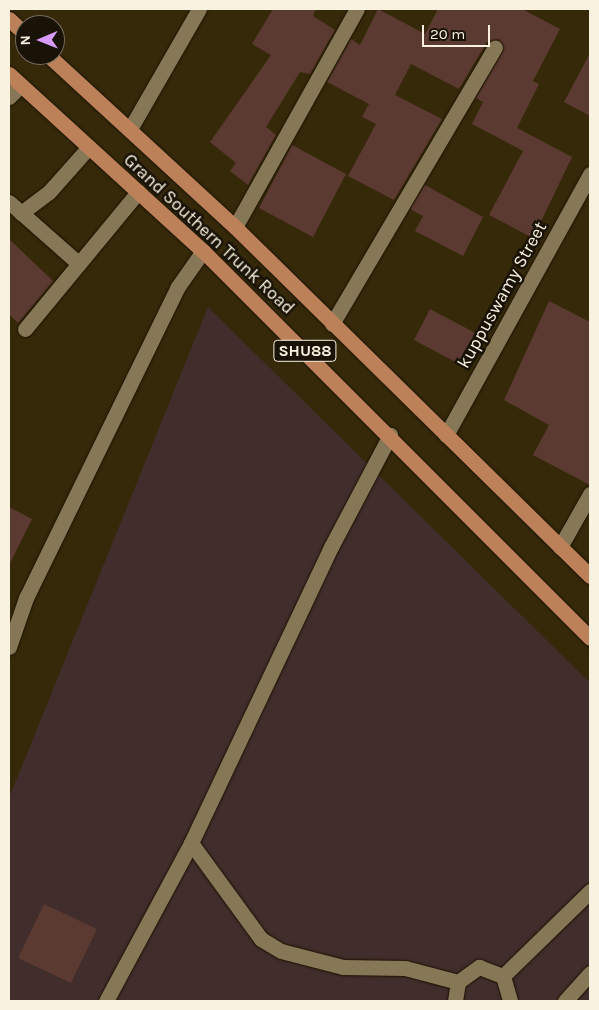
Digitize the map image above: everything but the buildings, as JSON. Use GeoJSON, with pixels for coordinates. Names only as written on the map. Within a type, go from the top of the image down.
{"type":"FeatureCollection","features":[{"type":"Feature","properties":{"kind":"main road","name":"Grand Southern Trunk Road"},"geometry":{"type":"LineString","coordinates":[[59,65],[235,227],[590,576]]}},
{"type":"Feature","properties":{"kind":"main road","name":"Grand Southern Trunk Road"},"geometry":{"type":"LineString","coordinates":[[9,74],[203,250],[390,435],[590,638]]}},
{"type":"Feature","properties":{"kind":"street"},"geometry":{"type":"LineString","coordinates":[[130,129],[199,9]]}},
{"type":"Feature","properties":{"kind":"street"},"geometry":{"type":"LineString","coordinates":[[235,227],[357,9]]}},
{"type":"Feature","properties":{"kind":"street"},"geometry":{"type":"LineString","coordinates":[[332,324],[495,47]]}},
{"type":"Feature","properties":{"kind":"street"},"geometry":{"type":"LineString","coordinates":[[9,97],[21,85]]}},
{"type":"Feature","properties":{"kind":"street"},"geometry":{"type":"LineString","coordinates":[[22,213],[49,192],[89,147]]}},
{"type":"Feature","properties":{"kind":"street","name":"kuppuswamy Street"},"geometry":{"type":"LineString","coordinates":[[446,435],[590,174]]}},
{"type":"Feature","properties":{"kind":"street"},"geometry":{"type":"LineString","coordinates":[[25,329],[138,192]]}},
{"type":"Feature","properties":{"kind":"street"},"geometry":{"type":"LineString","coordinates":[[9,202],[78,263]]}},
{"type":"Feature","properties":{"kind":"street"},"geometry":{"type":"LineString","coordinates":[[9,647],[26,598],[172,297],[203,250]]}},
{"type":"Feature","properties":{"kind":"street"},"geometry":{"type":"LineString","coordinates":[[106,1001],[192,843],[331,547],[390,435]]}},
{"type":"Feature","properties":{"kind":"street"},"geometry":{"type":"LineString","coordinates":[[560,547],[590,494]]}},
{"type":"Feature","properties":{"kind":"street"},"geometry":{"type":"LineString","coordinates":[[192,843],[261,939],[281,951],[343,967],[405,968],[458,982]]}},
{"type":"Feature","properties":{"kind":"street"},"geometry":{"type":"LineString","coordinates":[[504,976],[590,891]]}},
{"type":"Feature","properties":{"kind":"street"},"geometry":{"type":"LineString","coordinates":[[456,1001],[458,982],[479,967],[504,976]]}},
{"type":"Feature","properties":{"kind":"street"},"geometry":{"type":"LineString","coordinates":[[565,1001],[590,973]]}},
{"type":"Feature","properties":{"kind":"street"},"geometry":{"type":"LineString","coordinates":[[504,976],[510,1001]]}},
{"type":"Feature","properties":{"kind":"shaded area"},"geometry":{"type":"Polygon","coordinates":[[[208,307],[590,683],[590,1001],[9,1001],[9,798],[208,307]]]}}]}
